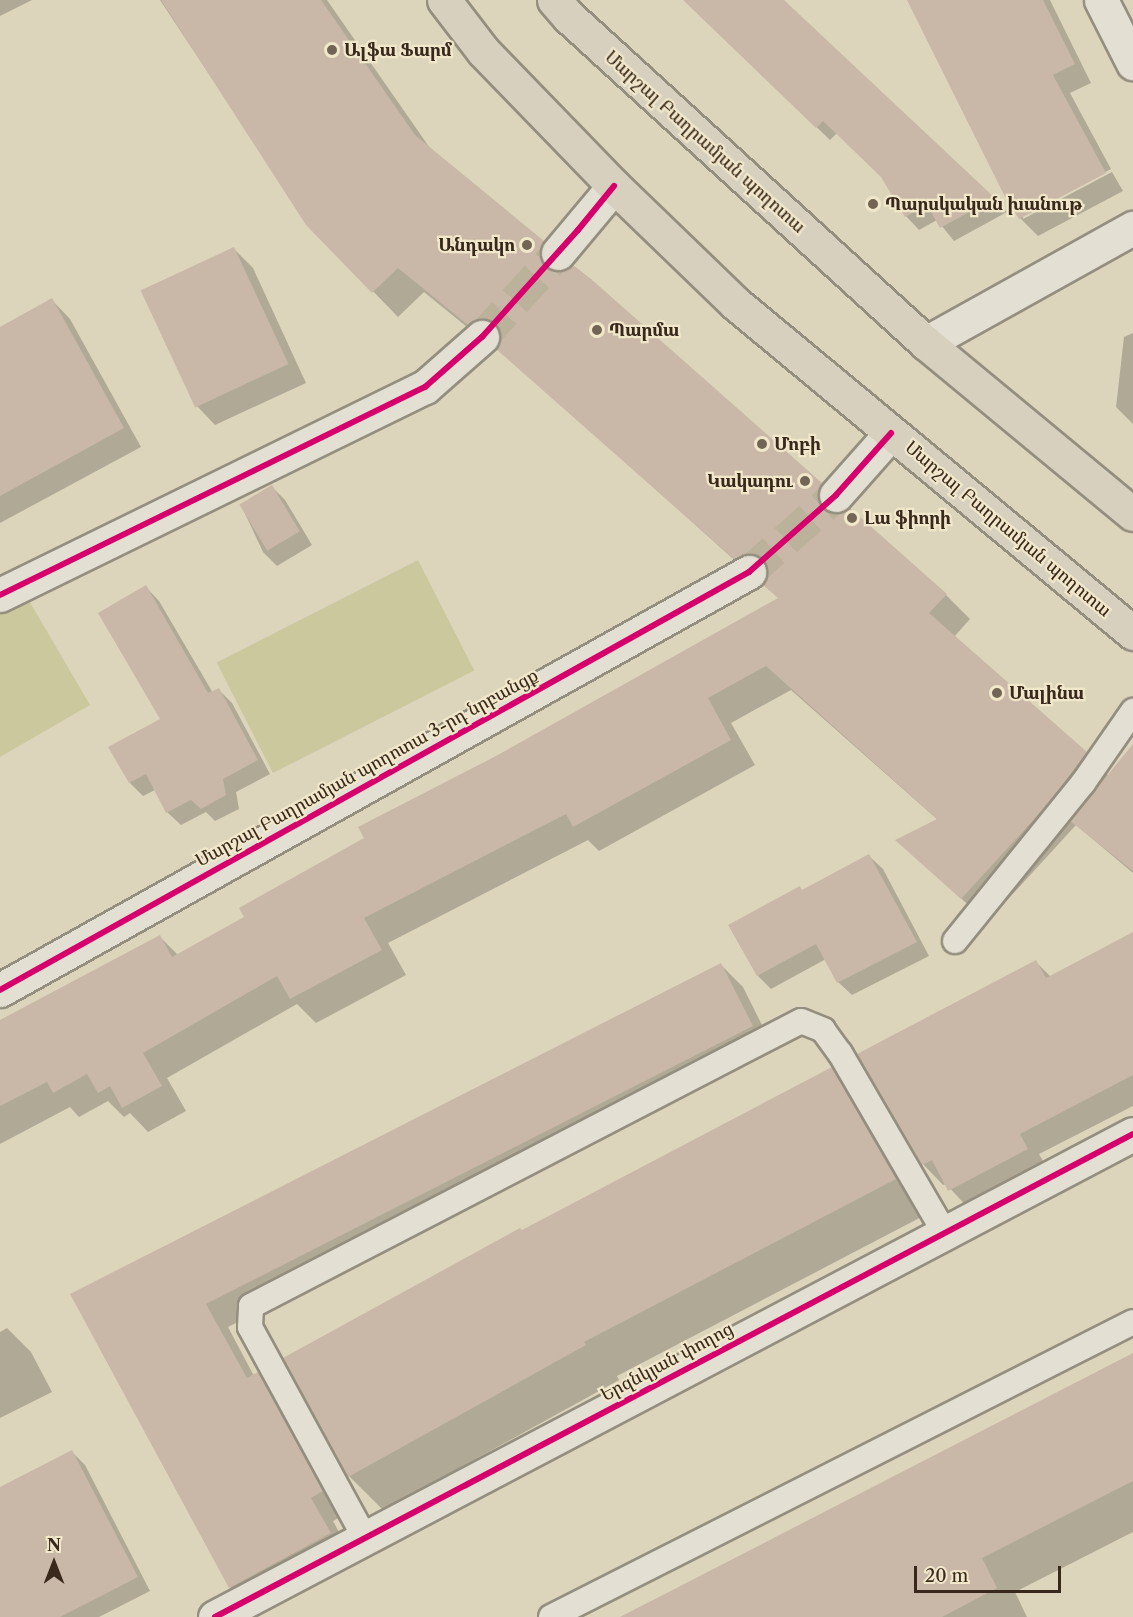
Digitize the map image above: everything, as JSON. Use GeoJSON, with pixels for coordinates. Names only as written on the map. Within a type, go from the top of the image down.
{"type":"FeatureCollection","features":[{"type":"Feature","properties":{"kind":"main road","name":"Մարշալ Բաղրամյան պողոտա"},"geometry":{"type":"LineString","coordinates":[[444,0],[483,51],[614,186],[735,303],[1133,633]]}},
{"type":"Feature","properties":{"kind":"main road","name":"Մարշալ Բաղրամյան պողոտա"},"geometry":{"type":"LineString","coordinates":[[554,0],[569,17],[926,343],[1133,514]]}},
{"type":"Feature","properties":{"kind":"street"},"geometry":{"type":"LineString","coordinates":[[1101,0],[1133,63]]}},
{"type":"Feature","properties":{"kind":"street"},"geometry":{"type":"LineString","coordinates":[[558,252],[614,186]]}},
{"type":"Feature","properties":{"kind":"street"},"geometry":{"type":"LineString","coordinates":[[926,343],[1133,228]]}},
{"type":"Feature","properties":{"kind":"street"},"geometry":{"type":"LineString","coordinates":[[0,595],[425,387],[482,337]]}},
{"type":"Feature","properties":{"kind":"street"},"geometry":{"type":"LineString","coordinates":[[836,495],[891,433]]}},
{"type":"Feature","properties":{"kind":"street","name":"Մարշալ Բաղրամյան պողոտա 3-րդ նրբանցք"},"geometry":{"type":"LineString","coordinates":[[0,990],[749,572]]}},
{"type":"Feature","properties":{"kind":"street","name":"Երզնկյան փողոց"},"geometry":{"type":"LineString","coordinates":[[215,1617],[1133,1134]]}},
{"type":"Feature","properties":{"kind":"lane"},"geometry":{"type":"LineString","coordinates":[[955,941],[1083,783],[1133,711]]}},
{"type":"Feature","properties":{"kind":"lane"},"geometry":{"type":"LineString","coordinates":[[365,1538],[250,1328],[251,1306],[801,1022],[823,1030],[840,1053],[944,1232]]}},
{"type":"Feature","properties":{"kind":"lane"},"geometry":{"type":"LineString","coordinates":[[551,1617],[1133,1322]]}},
{"type":"Feature","properties":{"kind":"shaded area"},"geometry":{"type":"Polygon","coordinates":[[[418,560],[474,670],[273,773],[217,663],[418,560]]]}},
{"type":"Feature","properties":{"kind":"shaded area"},"geometry":{"type":"Polygon","coordinates":[[[24,592],[90,705],[0,757],[0,606],[24,592]]]}},
{"type":"Feature","properties":{"kind":"building"},"geometry":{"type":"Polygon","coordinates":[[[161,0],[321,0],[415,135],[544,241],[540,250],[541,260],[546,267],[555,272],[573,265],[591,279],[822,483],[818,492],[818,500],[823,509],[833,513],[842,513],[850,508],[947,594],[929,613],[1087,752],[1048,804],[961,899],[895,840],[937,819],[766,666],[708,698],[731,740],[573,827],[566,814],[364,918],[382,950],[290,999],[277,976],[143,1053],[162,1086],[122,1108],[110,1086],[98,1093],[87,1074],[53,1093],[47,1082],[0,1106],[0,1020],[160,935],[172,957],[244,917],[239,908],[364,838],[358,827],[496,756],[778,598],[762,584],[768,572],[766,563],[759,556],[749,553],[734,559],[496,349],[500,334],[496,324],[487,319],[479,319],[468,325],[398,268],[372,293],[306,225],[161,0]]]}},
{"type":"Feature","properties":{"kind":"building"},"geometry":{"type":"Polygon","coordinates":[[[683,0],[784,0],[995,198],[940,228],[927,205],[905,217],[881,177],[823,121],[816,128],[683,0]]]}},
{"type":"Feature","properties":{"kind":"building"},"geometry":{"type":"Polygon","coordinates":[[[907,0],[1043,0],[1075,64],[1053,75],[1106,173],[1019,219],[1003,193],[907,0]]]}},
{"type":"Feature","properties":{"kind":"building"},"geometry":{"type":"Polygon","coordinates":[[[234,247],[289,364],[195,407],[141,291],[234,247]]]}},
{"type":"Feature","properties":{"kind":"building"},"geometry":{"type":"Polygon","coordinates":[[[52,298],[124,428],[0,496],[0,327],[52,298]]]}},
{"type":"Feature","properties":{"kind":"building"},"geometry":{"type":"Polygon","coordinates":[[[272,485],[300,531],[267,551],[239,505],[272,485]]]}},
{"type":"Feature","properties":{"kind":"building"},"geometry":{"type":"Polygon","coordinates":[[[146,585],[208,693],[219,688],[258,760],[223,779],[226,795],[201,809],[191,800],[166,813],[146,774],[129,783],[108,747],[160,719],[98,613],[146,585]]]}},
{"type":"Feature","properties":{"kind":"building"},"geometry":{"type":"Polygon","coordinates":[[[1133,744],[1133,871],[1070,821],[1133,744]]]}},
{"type":"Feature","properties":{"kind":"building"},"geometry":{"type":"Polygon","coordinates":[[[869,854],[917,942],[837,983],[816,944],[757,976],[728,925],[800,886],[802,890],[869,854]]]}},
{"type":"Feature","properties":{"kind":"building"},"geometry":{"type":"Polygon","coordinates":[[[1133,932],[1133,1075],[1020,1134],[1028,1149],[948,1191],[932,1160],[922,1165],[857,1054],[1036,960],[1046,978],[1133,932]]]}},
{"type":"Feature","properties":{"kind":"building"},"geometry":{"type":"Polygon","coordinates":[[[721,963],[753,1026],[206,1304],[247,1378],[258,1372],[323,1491],[311,1498],[331,1533],[229,1588],[70,1294],[721,963]]]}},
{"type":"Feature","properties":{"kind":"building"},"geometry":{"type":"Polygon","coordinates":[[[832,1067],[896,1179],[584,1342],[586,1345],[348,1477],[283,1358],[520,1228],[522,1230],[832,1067]]]}},
{"type":"Feature","properties":{"kind":"building"},"geometry":{"type":"Polygon","coordinates":[[[1133,1353],[1133,1481],[982,1558],[997,1588],[942,1617],[620,1617],[1133,1353]]]}},
{"type":"Feature","properties":{"kind":"building"},"geometry":{"type":"Polygon","coordinates":[[[72,1450],[138,1577],[60,1617],[0,1617],[0,1487],[72,1450]]]}},
{"type":"Feature","properties":{"kind":"tunnel"},"geometry":{"type":"LineString","coordinates":[[482,337],[558,253]]}},
{"type":"Feature","properties":{"kind":"tunnel"},"geometry":{"type":"LineString","coordinates":[[749,572],[836,495]]}},
{"type":"Feature","properties":{"kind":"cycle path"},"geometry":{"type":"LineString","coordinates":[[0,595],[425,387],[482,337],[578,230],[614,186]]}},
{"type":"Feature","properties":{"kind":"cycle path"},"geometry":{"type":"LineString","coordinates":[[0,990],[749,572],[836,495],[891,433]]}},
{"type":"Feature","properties":{"kind":"cycle path"},"geometry":{"type":"LineString","coordinates":[[215,1617],[1133,1134]]}},
{"type":"Feature","properties":{"kind":"place","name":"Ալֆա Ֆարմ"},"geometry":{"type":"Point","coordinates":[332,50]}},
{"type":"Feature","properties":{"kind":"place","name":"Պարսկական խանութ"},"geometry":{"type":"Point","coordinates":[873,204]}},
{"type":"Feature","properties":{"kind":"place","name":"Անդակո"},"geometry":{"type":"Point","coordinates":[527,245]}},
{"type":"Feature","properties":{"kind":"place","name":"Պարմա"},"geometry":{"type":"Point","coordinates":[597,330]}},
{"type":"Feature","properties":{"kind":"place","name":"Մոբի"},"geometry":{"type":"Point","coordinates":[762,444]}},
{"type":"Feature","properties":{"kind":"place","name":"Կակադու"},"geometry":{"type":"Point","coordinates":[805,481]}},
{"type":"Feature","properties":{"kind":"place","name":"Լա ֆիորի"},"geometry":{"type":"Point","coordinates":[852,518]}},
{"type":"Feature","properties":{"kind":"place","name":"Մալինա"},"geometry":{"type":"Point","coordinates":[997,693]}}]}
